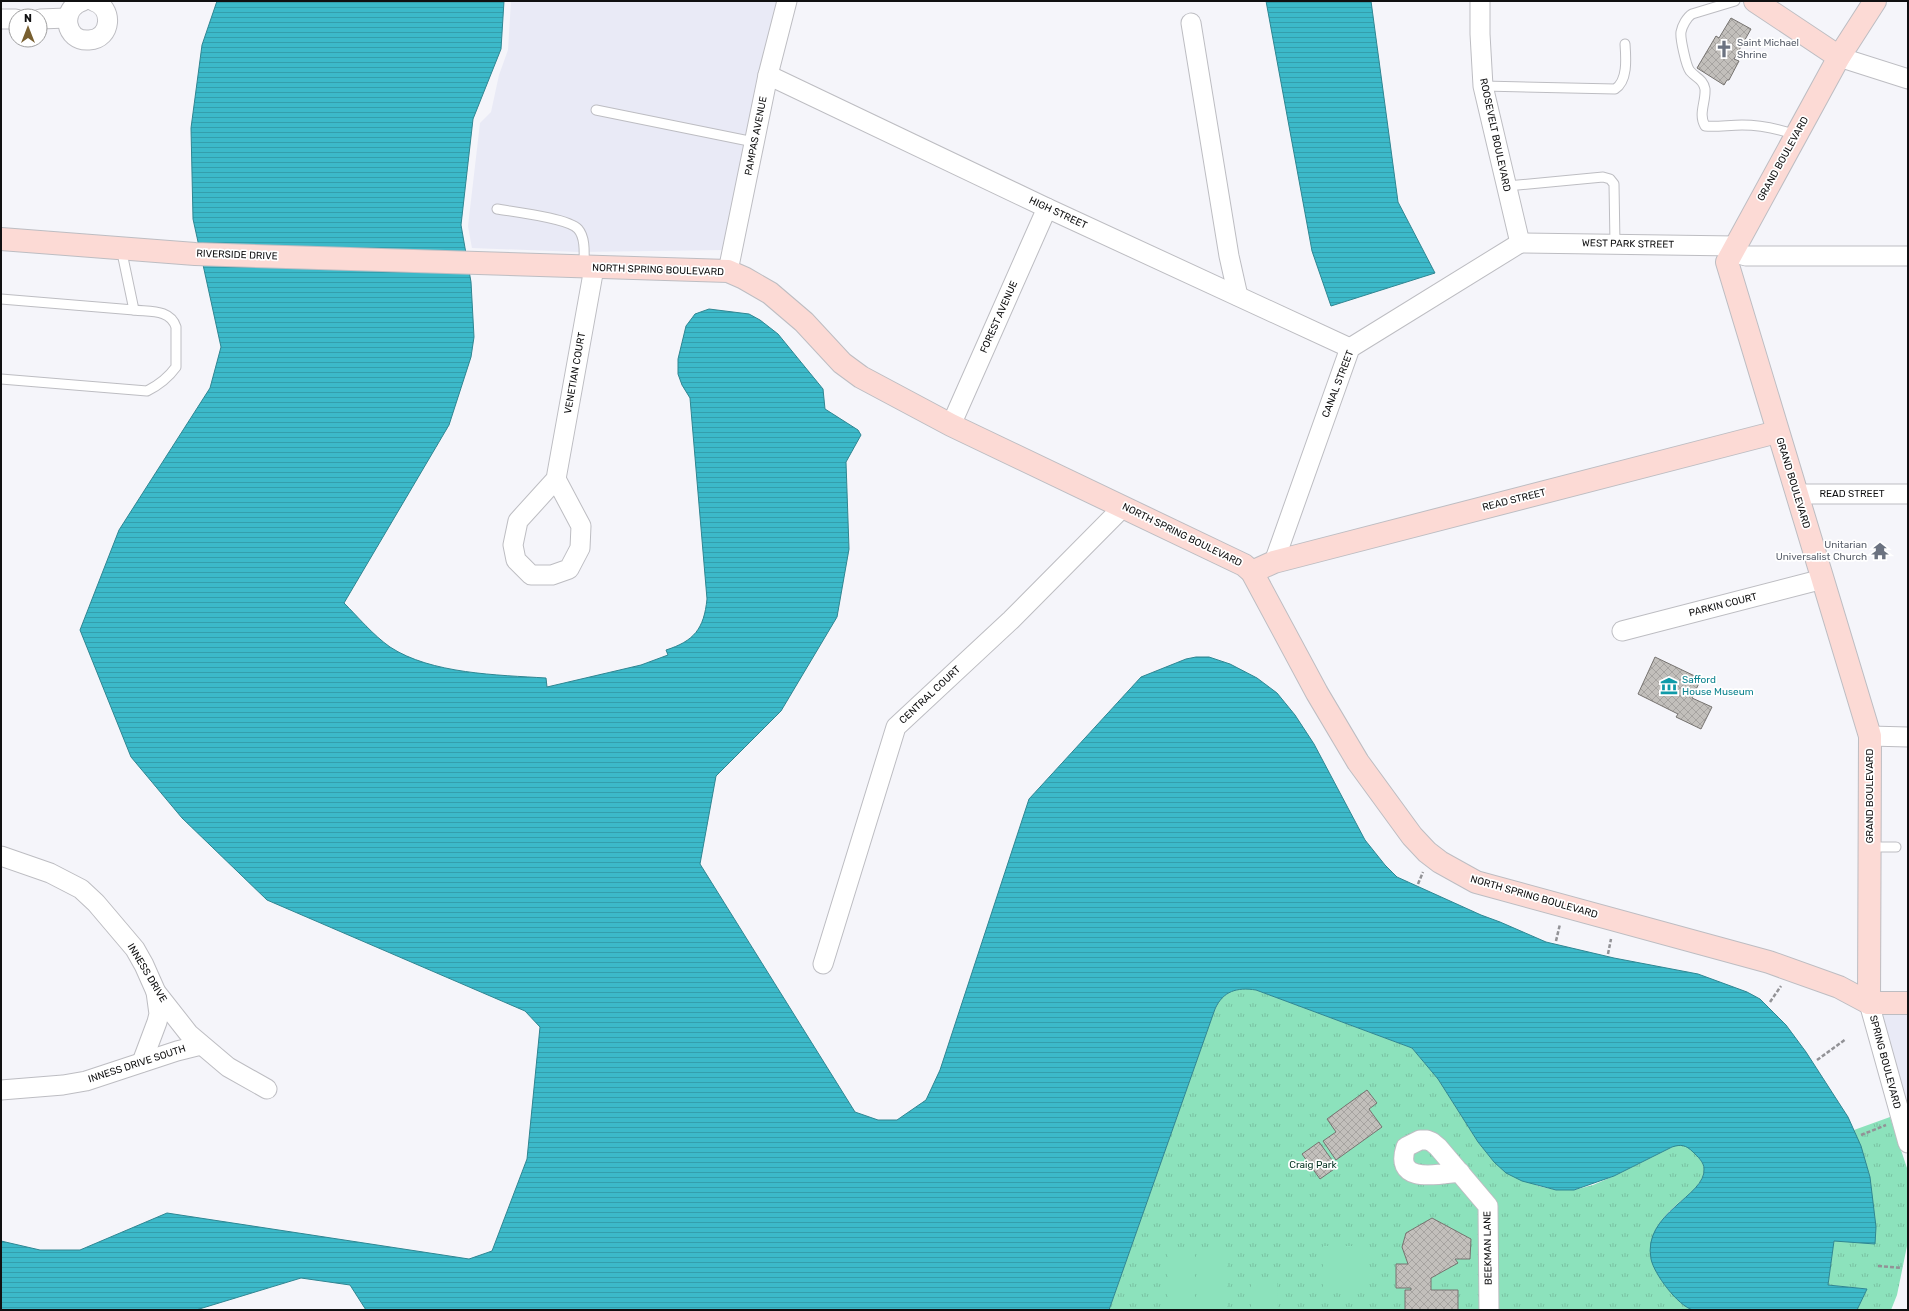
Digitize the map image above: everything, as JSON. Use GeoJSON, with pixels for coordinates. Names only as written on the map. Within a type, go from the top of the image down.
{"type":"FeatureCollection","features":[{"type":"Feature","properties":{"kind":"street"},"geometry":{"type":"LineString","coordinates":[[83,1],[72,7],[67,18],[71,31],[81,40],[95,39],[105,31],[108,18],[102,6],[93,1]]}},
{"type":"Feature","properties":{"kind":"street","name":"PAMPAS AVENUE"},"geometry":{"type":"LineString","coordinates":[[728,271],[768,74],[787,1]]}},
{"type":"Feature","properties":{"kind":"street","name":"ROOSEVELT BOULEVARD"},"geometry":{"type":"LineString","coordinates":[[1480,1],[1483,86],[1520,243]]}},
{"type":"Feature","properties":{"kind":"street"},"geometry":{"type":"LineString","coordinates":[[1755,1],[1840,57],[1908,79]]}},
{"type":"Feature","properties":{"kind":"street","name":"GRAND BOULEVARD"},"geometry":{"type":"LineString","coordinates":[[1869,1003],[1870,736],[1777,432],[1727,262],[1840,57],[1875,1]]}},
{"type":"Feature","properties":{"kind":"street"},"geometry":{"type":"LineString","coordinates":[[48,19],[67,18]]}},
{"type":"Feature","properties":{"kind":"street"},"geometry":{"type":"LineString","coordinates":[[1190,23],[1229,256],[1238,296]]}},
{"type":"Feature","properties":{"kind":"street","name":"HIGH STREET"},"geometry":{"type":"LineString","coordinates":[[768,74],[1048,208],[1350,348]]}},
{"type":"Feature","properties":{"kind":"street","name":"FOREST AVENUE"},"geometry":{"type":"LineString","coordinates":[[951,425],[1048,208]]}},
{"type":"Feature","properties":{"kind":"street","name":"RIVERSIDE DRIVE"},"geometry":{"type":"LineString","coordinates":[[1,239],[195,254],[473,263]]}},
{"type":"Feature","properties":{"kind":"street","name":"WEST PARK STREET"},"geometry":{"type":"LineString","coordinates":[[1520,243],[1615,244],[1733,249],[1746,256],[1908,256]]}},
{"type":"Feature","properties":{"kind":"street","name":"CANAL STREET"},"geometry":{"type":"LineString","coordinates":[[1274,562],[1350,348],[1520,243]]}},
{"type":"Feature","properties":{"kind":"street","name":"NORTH SPRING BOULEVARD"},"geometry":{"type":"LineString","coordinates":[[473,263],[589,268],[728,271],[744,278],[770,292],[804,322],[842,362],[861,378],[951,425],[1244,565],[1252,572],[1317,694],[1358,762],[1412,836],[1440,862],[1476,882],[1769,962],[1839,987],[1869,1003]]}},
{"type":"Feature","properties":{"kind":"street","name":"VENETIAN COURT"},"geometry":{"type":"LineString","coordinates":[[556,479],[589,268]]}},
{"type":"Feature","properties":{"kind":"street","name":"READ STREET"},"geometry":{"type":"LineString","coordinates":[[1252,572],[1274,562],[1777,432]]}},
{"type":"Feature","properties":{"kind":"street"},"geometry":{"type":"LineString","coordinates":[[556,479],[581,526],[580,548],[570,569],[552,575],[531,575],[516,560],[513,545],[518,521],[556,479]]}},
{"type":"Feature","properties":{"kind":"street","name":"READ STREET"},"geometry":{"type":"LineString","coordinates":[[1797,494],[1908,494]]}},
{"type":"Feature","properties":{"kind":"street","name":"CENTRAL COURT"},"geometry":{"type":"LineString","coordinates":[[823,964],[896,727],[1011,620],[1123,507]]}},
{"type":"Feature","properties":{"kind":"street","name":"PARKIN COURT"},"geometry":{"type":"LineString","coordinates":[[1622,631],[1823,579]]}},
{"type":"Feature","properties":{"kind":"street"},"geometry":{"type":"LineString","coordinates":[[1870,736],[1908,737]]}},
{"type":"Feature","properties":{"kind":"street","name":"INNESS DRIVE"},"geometry":{"type":"LineString","coordinates":[[1,856],[50,873],[81,889],[96,903],[134,949],[156,992],[190,1034],[228,1067],[267,1089]]}},
{"type":"Feature","properties":{"kind":"street"},"geometry":{"type":"LineString","coordinates":[[142,1062],[158,1018],[156,992]]}},
{"type":"Feature","properties":{"kind":"street"},"geometry":{"type":"LineString","coordinates":[[1869,1003],[1908,1003]]}},
{"type":"Feature","properties":{"kind":"street","name":"SPRING BOULEVARD"},"geometry":{"type":"LineString","coordinates":[[1869,1003],[1908,1143]]}},
{"type":"Feature","properties":{"kind":"street","name":"INNESS DRIVE SOUTH"},"geometry":{"type":"LineString","coordinates":[[1,1090],[63,1085],[86,1081],[142,1062],[201,1045]]}},
{"type":"Feature","properties":{"kind":"street","name":"BEEKMAN LANE"},"geometry":{"type":"LineString","coordinates":[[1460,1172],[1488,1206],[1489,1310]]}},
{"type":"Feature","properties":{"kind":"lane"},"geometry":{"type":"LineString","coordinates":[[1735,1],[1692,14],[1689,16],[1681,33],[1686,64],[1690,70],[1701,79],[1705,88],[1702,120],[1704,126],[1715,127],[1743,125],[1778,129],[1796,135]]}},
{"type":"Feature","properties":{"kind":"lane"},"geometry":{"type":"LineString","coordinates":[[1483,86],[1614,89],[1620,86],[1623,76],[1626,58],[1625,44]]}},
{"type":"Feature","properties":{"kind":"lane"},"geometry":{"type":"LineString","coordinates":[[596,110],[754,142]]}},
{"type":"Feature","properties":{"kind":"lane"},"geometry":{"type":"LineString","coordinates":[[1507,186],[1603,177],[1610,179],[1614,184],[1615,244]]}},
{"type":"Feature","properties":{"kind":"lane"},"geometry":{"type":"LineString","coordinates":[[496,209],[567,222],[578,230],[584,244],[589,268]]}},
{"type":"Feature","properties":{"kind":"lane"},"geometry":{"type":"LineString","coordinates":[[121,248],[134,310]]}},
{"type":"Feature","properties":{"kind":"lane"},"geometry":{"type":"LineString","coordinates":[[1,299],[134,310],[168,315],[174,321],[176,327],[176,367],[162,382],[147,391],[1,379]]}},
{"type":"Feature","properties":{"kind":"lane"},"geometry":{"type":"LineString","coordinates":[[1870,847],[1896,847]]}},
{"type":"Feature","properties":{"kind":"path"},"geometry":{"type":"LineString","coordinates":[[1770,1002],[1783,983]]}},
{"type":"Feature","properties":{"kind":"path"},"geometry":{"type":"LineString","coordinates":[[1817,1060],[1846,1039]]}},
{"type":"Feature","properties":{"kind":"path"},"geometry":{"type":"LineString","coordinates":[[1861,1135],[1891,1123]]}},
{"type":"Feature","properties":{"kind":"path"},"geometry":{"type":"LineString","coordinates":[[1878,1266],[1902,1268]]}},
{"type":"Feature","properties":{"kind":"shaded area"},"geometry":{"type":"Polygon","coordinates":[[[511,1],[778,1],[724,250],[579,252],[472,248],[468,226],[480,123],[491,112],[499,75],[508,50],[511,1]]]}},
{"type":"Feature","properties":{"kind":"shaded area"},"geometry":{"type":"Polygon","coordinates":[[[1880,1013],[1908,1013],[1908,1112],[1880,1013]]]}},
{"type":"Feature","properties":{"kind":"green space","name":"Craig Park"},"geometry":{"type":"Polygon","coordinates":[[[1245,988],[1256,990],[1412,1048],[1438,1079],[1478,1142],[1494,1162],[1538,1186],[1556,1190],[1574,1190],[1593,1185],[1614,1176],[1677,1145],[1680,1144],[1690,1148],[1703,1164],[1703,1177],[1694,1189],[1665,1216],[1656,1229],[1652,1242],[1651,1255],[1661,1280],[1680,1301],[1692,1310],[1109,1310],[1217,1004],[1230,992],[1245,988]]]}},
{"type":"Feature","properties":{"kind":"green space"},"geometry":{"type":"Polygon","coordinates":[[[1890,1117],[1908,1171],[1907,1246],[1897,1295],[1891,1310],[1857,1310],[1867,1289],[1828,1285],[1834,1240],[1875,1244],[1870,1177],[1854,1130],[1890,1117]]]}},
{"type":"Feature","properties":{"kind":"green space"},"geometry":{"type":"Polygon","coordinates":[[[1323,1246],[1366,1246],[1366,1288],[1323,1288],[1323,1246]]]}},
{"type":"Feature","properties":{"kind":"green space"},"geometry":{"type":"Polygon","coordinates":[[[1168,1251],[1195,1251],[1195,1309],[1168,1309],[1168,1251]]]}},
{"type":"Feature","properties":{"kind":"green space"},"geometry":{"type":"Polygon","coordinates":[[[1200,1252],[1227,1252],[1227,1309],[1200,1309],[1200,1252]]]}},
{"type":"Feature","properties":{"kind":"green space"},"geometry":{"type":"Polygon","coordinates":[[[1251,1281],[1277,1281],[1278,1309],[1251,1310],[1251,1281]]]}},
{"type":"Feature","properties":{"kind":"water"},"geometry":{"type":"Polygon","coordinates":[[[217,1],[504,1],[501,49],[473,119],[461,225],[471,282],[474,337],[471,357],[449,425],[344,603],[390,647],[425,663],[465,672],[546,678],[547,687],[641,665],[668,655],[666,650],[684,642],[696,632],[700,626],[706,609],[707,599],[690,398],[682,385],[678,374],[678,359],[686,326],[695,314],[709,309],[749,314],[760,320],[778,334],[823,389],[825,409],[858,430],[861,435],[846,462],[849,549],[837,617],[781,711],[716,776],[700,864],[855,1112],[878,1120],[897,1120],[926,1100],[940,1070],[1029,799],[1141,677],[1186,659],[1209,657],[1230,664],[1257,678],[1277,693],[1295,715],[1314,744],[1365,840],[1385,865],[1397,877],[1481,915],[1546,942],[1614,958],[1698,974],[1747,992],[1760,999],[1786,1025],[1806,1052],[1848,1117],[1861,1146],[1870,1177],[1876,1227],[1875,1244],[1834,1241],[1828,1285],[1867,1289],[1857,1310],[1693,1310],[1687,1307],[1674,1296],[1657,1273],[1651,1259],[1651,1243],[1656,1229],[1664,1217],[1695,1188],[1702,1179],[1704,1169],[1703,1164],[1688,1148],[1681,1145],[1672,1147],[1614,1176],[1574,1190],[1556,1190],[1522,1181],[1506,1173],[1494,1162],[1478,1142],[1438,1079],[1412,1048],[1256,990],[1243,989],[1226,994],[1215,1009],[1109,1310],[366,1310],[350,1285],[301,1278],[196,1310],[1,1310],[1,1241],[40,1250],[80,1250],[167,1213],[469,1259],[492,1251],[527,1159],[540,1027],[525,1011],[267,900],[182,818],[131,757],[80,630],[119,530],[210,388],[221,347],[193,219],[191,128],[202,45],[217,1]]]}},
{"type":"Feature","properties":{"kind":"water"},"geometry":{"type":"Polygon","coordinates":[[[1266,1],[1371,1],[1398,202],[1435,273],[1331,306],[1312,251],[1266,1]]]}},
{"type":"Feature","properties":{"kind":"building","name":"Saint Michael Shrine"},"geometry":{"type":"Polygon","coordinates":[[[1731,18],[1751,29],[1734,59],[1739,61],[1729,80],[1727,80],[1724,85],[1697,68],[1716,36],[1719,38],[1731,18]]]}},
{"type":"Feature","properties":{"kind":"building","name":"Safford House Museum"},"geometry":{"type":"Polygon","coordinates":[[[1655,657],[1701,679],[1692,698],[1712,707],[1701,729],[1676,717],[1678,714],[1638,694],[1655,657]]]}},
{"type":"Feature","properties":{"kind":"building"},"geometry":{"type":"Polygon","coordinates":[[[1367,1090],[1377,1103],[1369,1109],[1382,1127],[1336,1160],[1323,1141],[1336,1132],[1327,1119],[1367,1090]]]}},
{"type":"Feature","properties":{"kind":"building"},"geometry":{"type":"Polygon","coordinates":[[[1319,1142],[1337,1167],[1320,1179],[1302,1154],[1319,1142]]]}},
{"type":"Feature","properties":{"kind":"building"},"geometry":{"type":"Polygon","coordinates":[[[1432,1218],[1471,1239],[1470,1259],[1455,1259],[1458,1263],[1431,1278],[1431,1290],[1458,1290],[1458,1310],[1405,1310],[1405,1290],[1411,1290],[1411,1288],[1396,1288],[1396,1264],[1408,1264],[1402,1247],[1406,1233],[1432,1218]]]}},
{"type":"Feature","properties":{"kind":"place","name":"Saint Michael Shrine"},"geometry":{"type":"Point","coordinates":[1724,49]}},
{"type":"Feature","properties":{"kind":"place","name":"Unitarian Universalist Church"},"geometry":{"type":"Point","coordinates":[1880,551]}},
{"type":"Feature","properties":{"kind":"place","name":"Safford House Museum"},"geometry":{"type":"Point","coordinates":[1669,686]}}]}
